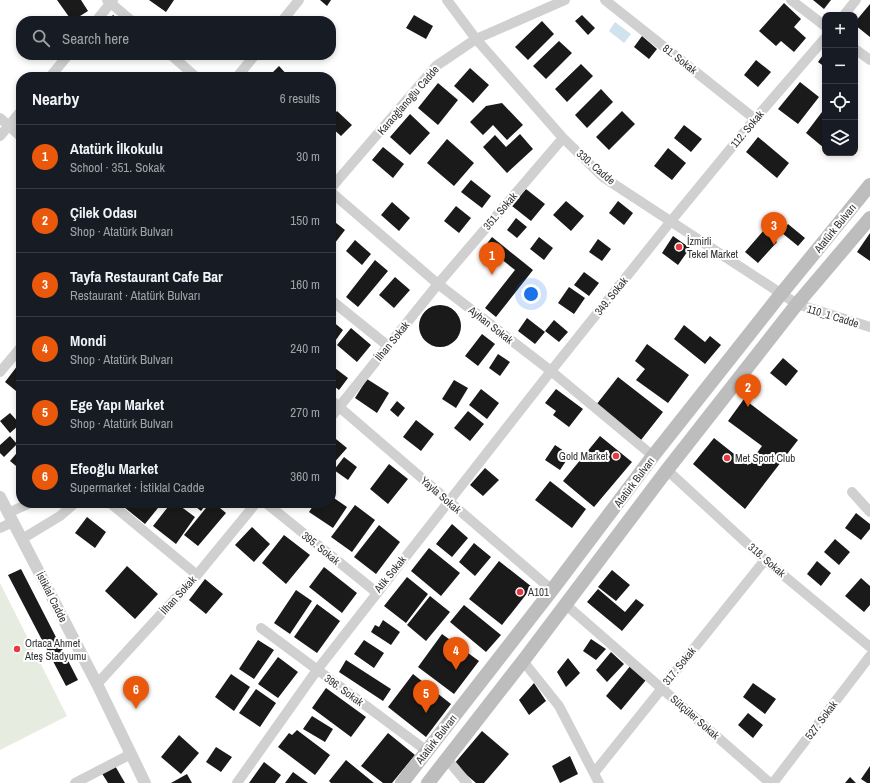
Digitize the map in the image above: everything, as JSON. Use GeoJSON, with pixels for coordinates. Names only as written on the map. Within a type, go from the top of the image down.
{"type":"FeatureCollection","features":[{"type":"Feature","properties":{"kind":"main road","name":"Atatürk Bulvarı"},"geometry":{"type":"LineString","coordinates":[[402,783],[552,590],[653,456],[870,184]]}},
{"type":"Feature","properties":{"kind":"main road","name":"Atatürk Bulvarı"},"geometry":{"type":"LineString","coordinates":[[428,783],[523,661],[667,470],[797,304],[870,218]]}},
{"type":"Feature","properties":{"kind":"street"},"geometry":{"type":"LineString","coordinates":[[286,16],[299,0]]}},
{"type":"Feature","properties":{"kind":"street","name":"330. Cadde"},"geometry":{"type":"LineString","coordinates":[[447,0],[476,39],[563,138],[603,177],[781,294]]}},
{"type":"Feature","properties":{"kind":"street","name":"Karaoğlanoğlu Cadde"},"geometry":{"type":"LineString","coordinates":[[336,182],[436,66],[476,39],[565,0]]}},
{"type":"Feature","properties":{"kind":"street","name":"81. Sokak"},"geometry":{"type":"LineString","coordinates":[[605,0],[755,119]]}},
{"type":"Feature","properties":{"kind":"street"},"geometry":{"type":"LineString","coordinates":[[790,0],[822,24]]}},
{"type":"Feature","properties":{"kind":"street"},"geometry":{"type":"LineString","coordinates":[[846,12],[856,0]]}},
{"type":"Feature","properties":{"kind":"street"},"geometry":{"type":"LineString","coordinates":[[100,16],[111,1],[127,16]]}},
{"type":"Feature","properties":{"kind":"street","name":"112. Sokak"},"geometry":{"type":"LineString","coordinates":[[671,221],[755,119],[822,41]]}},
{"type":"Feature","properties":{"kind":"street"},"geometry":{"type":"LineString","coordinates":[[858,51],[870,60]]}},
{"type":"Feature","properties":{"kind":"street"},"geometry":{"type":"LineString","coordinates":[[54,72],[64,60]]}},
{"type":"Feature","properties":{"kind":"street"},"geometry":{"type":"LineString","coordinates":[[177,60],[190,72]]}},
{"type":"Feature","properties":{"kind":"street"},"geometry":{"type":"LineString","coordinates":[[241,72],[251,60]]}},
{"type":"Feature","properties":{"kind":"street"},"geometry":{"type":"LineString","coordinates":[[0,136],[16,117]]}},
{"type":"Feature","properties":{"kind":"street"},"geometry":{"type":"LineString","coordinates":[[0,118],[16,133]]}},
{"type":"Feature","properties":{"kind":"street","name":"351. Sokak"},"geometry":{"type":"LineString","coordinates":[[438,284],[563,138]]}},
{"type":"Feature","properties":{"kind":"street","name":"Ayhan Sokak"},"geometry":{"type":"LineString","coordinates":[[336,196],[438,284],[551,371],[653,456]]}},
{"type":"Feature","properties":{"kind":"street","name":"349. Sokak"},"geometry":{"type":"LineString","coordinates":[[551,371],[671,221]]}},
{"type":"Feature","properties":{"kind":"street","name":"İlhan Sokak"},"geometry":{"type":"LineString","coordinates":[[336,411],[438,284]]}},
{"type":"Feature","properties":{"kind":"street","name":"110_1 Cadde"},"geometry":{"type":"LineString","coordinates":[[781,294],[797,304],[870,327]]}},
{"type":"Feature","properties":{"kind":"street"},"geometry":{"type":"LineString","coordinates":[[336,304],[388,346]]}},
{"type":"Feature","properties":{"kind":"street"},"geometry":{"type":"LineString","coordinates":[[0,372],[16,353]]}},
{"type":"Feature","properties":{"kind":"street","name":"Atik Sokak"},"geometry":{"type":"LineString","coordinates":[[237,783],[317,670],[376,592],[449,502],[551,371]]}},
{"type":"Feature","properties":{"kind":"street","name":"Yayla Sokak"},"geometry":{"type":"LineString","coordinates":[[336,404],[552,590]]}},
{"type":"Feature","properties":{"kind":"street","name":"318. Sokak"},"geometry":{"type":"LineString","coordinates":[[667,470],[765,560],[870,647]]}},
{"type":"Feature","properties":{"kind":"street"},"geometry":{"type":"LineString","coordinates":[[852,492],[870,512]]}},
{"type":"Feature","properties":{"kind":"street","name":"İstiklal Cadde"},"geometry":{"type":"LineString","coordinates":[[0,497],[97,684],[146,783]]}},
{"type":"Feature","properties":{"kind":"street"},"geometry":{"type":"LineString","coordinates":[[0,528],[24,508]]}},
{"type":"Feature","properties":{"kind":"street"},"geometry":{"type":"LineString","coordinates":[[22,539],[60,516],[69,508]]}},
{"type":"Feature","properties":{"kind":"street"},"geometry":{"type":"LineString","coordinates":[[116,508],[197,575]]}},
{"type":"Feature","properties":{"kind":"street","name":"İlhan Sokak"},"geometry":{"type":"LineString","coordinates":[[97,684],[197,575],[252,508]]}},
{"type":"Feature","properties":{"kind":"street","name":"395. Sokak"},"geometry":{"type":"LineString","coordinates":[[272,508],[376,592]]}},
{"type":"Feature","properties":{"kind":"street","name":"317. Sokak"},"geometry":{"type":"LineString","coordinates":[[594,773],[765,560]]}},
{"type":"Feature","properties":{"kind":"street","name":"Sütçüler Sokak"},"geometry":{"type":"LineString","coordinates":[[565,604],[772,783]]}},
{"type":"Feature","properties":{"kind":"street","name":"396. Sokak"},"geometry":{"type":"LineString","coordinates":[[261,628],[427,751]]}},
{"type":"Feature","properties":{"kind":"street","name":"527. Sokak"},"geometry":{"type":"LineString","coordinates":[[772,783],[870,656]]}},
{"type":"Feature","properties":{"kind":"street"},"geometry":{"type":"LineString","coordinates":[[523,661],[559,706],[598,783]]}},
{"type":"Feature","properties":{"kind":"street"},"geometry":{"type":"LineString","coordinates":[[76,783],[131,754]]}},
{"type":"Feature","properties":{"kind":"street"},"geometry":{"type":"LineString","coordinates":[[447,758],[467,783]]}},
{"type":"Feature","properties":{"kind":"shaded area","name":"Ortaca Ahmet Ateş Stadyumu"},"geometry":{"type":"Polygon","coordinates":[[[0,583],[67,716],[0,750],[0,583]]]}},
{"type":"Feature","properties":{"kind":"water"},"geometry":{"type":"Polygon","coordinates":[[[615,22],[631,34],[624,43],[609,31],[615,22]]]}},
{"type":"Feature","properties":{"kind":"building"},"geometry":{"type":"Polygon","coordinates":[[[57,0],[81,0],[88,11],[80,16],[68,16],[57,0]]]}},
{"type":"Feature","properties":{"kind":"building"},"geometry":{"type":"Polygon","coordinates":[[[149,0],[174,0],[166,12],[149,0]]]}},
{"type":"Feature","properties":{"kind":"building"},"geometry":{"type":"Polygon","coordinates":[[[320,0],[331,0],[327,6],[320,0]]]}},
{"type":"Feature","properties":{"kind":"building"},"geometry":{"type":"Polygon","coordinates":[[[813,0],[831,0],[824,9],[813,0]]]}},
{"type":"Feature","properties":{"kind":"building"},"geometry":{"type":"Polygon","coordinates":[[[784,3],[801,19],[794,27],[806,38],[794,52],[781,41],[776,46],[759,31],[784,3]]]}},
{"type":"Feature","properties":{"kind":"building"},"geometry":{"type":"Polygon","coordinates":[[[870,4],[870,37],[858,27],[858,18],[870,4]]]}},
{"type":"Feature","properties":{"kind":"building"},"geometry":{"type":"Polygon","coordinates":[[[414,15],[433,26],[426,39],[406,28],[414,15]]]}},
{"type":"Feature","properties":{"kind":"building"},"geometry":{"type":"Polygon","coordinates":[[[582,15],[595,28],[588,35],[575,21],[582,15]]]}},
{"type":"Feature","properties":{"kind":"building"},"geometry":{"type":"Polygon","coordinates":[[[542,21],[554,34],[528,60],[515,47],[542,21]]]}},
{"type":"Feature","properties":{"kind":"building"},"geometry":{"type":"Polygon","coordinates":[[[642,36],[657,49],[649,59],[634,47],[642,36]]]}},
{"type":"Feature","properties":{"kind":"building"},"geometry":{"type":"Polygon","coordinates":[[[559,41],[572,53],[546,79],[533,66],[559,41]]]}},
{"type":"Feature","properties":{"kind":"building"},"geometry":{"type":"Polygon","coordinates":[[[822,56],[822,65],[818,62],[822,56]]]}},
{"type":"Feature","properties":{"kind":"building"},"geometry":{"type":"Polygon","coordinates":[[[756,60],[771,72],[758,87],[744,75],[756,60]]]}},
{"type":"Feature","properties":{"kind":"building"},"geometry":{"type":"Polygon","coordinates":[[[581,64],[593,76],[567,102],[555,89],[581,64]]]}},
{"type":"Feature","properties":{"kind":"building"},"geometry":{"type":"Polygon","coordinates":[[[279,66],[284,72],[273,72],[279,66]]]}},
{"type":"Feature","properties":{"kind":"building"},"geometry":{"type":"Polygon","coordinates":[[[470,68],[489,85],[473,103],[454,86],[470,68]]]}},
{"type":"Feature","properties":{"kind":"building"},"geometry":{"type":"Polygon","coordinates":[[[800,82],[819,97],[798,124],[778,109],[800,82]]]}},
{"type":"Feature","properties":{"kind":"building"},"geometry":{"type":"Polygon","coordinates":[[[438,83],[458,100],[438,125],[418,108],[438,83]]]}},
{"type":"Feature","properties":{"kind":"building"},"geometry":{"type":"Polygon","coordinates":[[[601,89],[613,102],[587,128],[575,115],[601,89]]]}},
{"type":"Feature","properties":{"kind":"building"},"geometry":{"type":"Polygon","coordinates":[[[502,103],[523,125],[507,140],[493,125],[483,135],[470,122],[486,106],[502,103]]]}},
{"type":"Feature","properties":{"kind":"building"},"geometry":{"type":"Polygon","coordinates":[[[337,111],[352,125],[341,136],[336,132],[337,111]]]}},
{"type":"Feature","properties":{"kind":"building"},"geometry":{"type":"Polygon","coordinates":[[[622,111],[635,124],[609,150],[596,137],[622,111]]]}},
{"type":"Feature","properties":{"kind":"building"},"geometry":{"type":"Polygon","coordinates":[[[822,112],[822,146],[806,133],[822,112]]]}},
{"type":"Feature","properties":{"kind":"building"},"geometry":{"type":"Polygon","coordinates":[[[410,114],[430,133],[410,155],[390,137],[410,114]]]}},
{"type":"Feature","properties":{"kind":"building"},"geometry":{"type":"Polygon","coordinates":[[[684,125],[702,139],[691,152],[674,138],[684,125]]]}},
{"type":"Feature","properties":{"kind":"building"},"geometry":{"type":"Polygon","coordinates":[[[520,134],[533,149],[507,173],[483,147],[495,135],[506,147],[520,134]]]}},
{"type":"Feature","properties":{"kind":"building"},"geometry":{"type":"Polygon","coordinates":[[[758,137],[789,163],[777,178],[746,152],[758,137]]]}},
{"type":"Feature","properties":{"kind":"building"},"geometry":{"type":"Polygon","coordinates":[[[447,139],[474,163],[454,186],[427,163],[447,139]]]}},
{"type":"Feature","properties":{"kind":"building"},"geometry":{"type":"Polygon","coordinates":[[[383,147],[404,164],[393,178],[372,160],[383,147]]]}},
{"type":"Feature","properties":{"kind":"building"},"geometry":{"type":"Polygon","coordinates":[[[668,148],[686,163],[672,180],[654,166],[668,148]]]}},
{"type":"Feature","properties":{"kind":"building"},"geometry":{"type":"Polygon","coordinates":[[[471,180],[491,196],[482,208],[461,192],[471,180]]]}},
{"type":"Feature","properties":{"kind":"building"},"geometry":{"type":"Polygon","coordinates":[[[526,189],[545,204],[531,221],[512,206],[526,189]]]}},
{"type":"Feature","properties":{"kind":"building"},"geometry":{"type":"Polygon","coordinates":[[[566,201],[584,216],[571,231],[553,215],[566,201]]]}},
{"type":"Feature","properties":{"kind":"building"},"geometry":{"type":"Polygon","coordinates":[[[618,201],[633,213],[624,225],[609,213],[618,201]]]}},
{"type":"Feature","properties":{"kind":"building"},"geometry":{"type":"Polygon","coordinates":[[[392,202],[410,218],[399,231],[381,215],[392,202]]]}},
{"type":"Feature","properties":{"kind":"building"},"geometry":{"type":"Polygon","coordinates":[[[456,206],[471,218],[459,233],[444,221],[456,206]]]}},
{"type":"Feature","properties":{"kind":"building"},"geometry":{"type":"Polygon","coordinates":[[[516,218],[527,227],[517,238],[507,230],[516,218]]]}},
{"type":"Feature","properties":{"kind":"building"},"geometry":{"type":"Polygon","coordinates":[[[336,223],[345,230],[336,242],[336,223]]]}},
{"type":"Feature","properties":{"kind":"building"},"geometry":{"type":"Polygon","coordinates":[[[788,224],[805,238],[798,246],[782,233],[788,224]]]}},
{"type":"Feature","properties":{"kind":"building"},"geometry":{"type":"Polygon","coordinates":[[[764,230],[777,242],[758,263],[745,252],[764,230]]]}},
{"type":"Feature","properties":{"kind":"building"},"geometry":{"type":"Polygon","coordinates":[[[870,233],[870,261],[857,252],[870,233]]]}},
{"type":"Feature","properties":{"kind":"building"},"geometry":{"type":"Polygon","coordinates":[[[673,236],[690,248],[678,265],[662,253],[673,236]]]}},
{"type":"Feature","properties":{"kind":"building"},"geometry":{"type":"Polygon","coordinates":[[[492,237],[533,270],[496,317],[485,308],[515,270],[485,246],[492,237]]]}},
{"type":"Feature","properties":{"kind":"building"},"geometry":{"type":"Polygon","coordinates":[[[539,237],[553,248],[544,260],[530,249],[539,237]]]}},
{"type":"Feature","properties":{"kind":"building"},"geometry":{"type":"Polygon","coordinates":[[[598,239],[611,249],[602,261],[589,252],[598,239]]]}},
{"type":"Feature","properties":{"kind":"building"},"geometry":{"type":"Polygon","coordinates":[[[355,240],[371,254],[362,265],[346,251],[355,240]]]}},
{"type":"Feature","properties":{"kind":"building"},"geometry":{"type":"Polygon","coordinates":[[[375,260],[388,271],[358,307],[346,297],[375,260]]]}},
{"type":"Feature","properties":{"kind":"building"},"geometry":{"type":"Polygon","coordinates":[[[584,272],[599,283],[589,296],[574,285],[584,272]]]}},
{"type":"Feature","properties":{"kind":"building"},"geometry":{"type":"Polygon","coordinates":[[[395,277],[410,290],[394,308],[379,295],[395,277]]]}},
{"type":"Feature","properties":{"kind":"building"},"geometry":{"type":"Polygon","coordinates":[[[569,287],[585,298],[574,314],[558,303],[569,287]]]}},
{"type":"Feature","properties":{"kind":"building"},"geometry":{"type":"Polygon","coordinates":[[[440,305],[455,311],[461,326],[455,341],[440,347],[425,341],[419,326],[425,311],[440,305]]]}},
{"type":"Feature","properties":{"kind":"building"},"geometry":{"type":"Polygon","coordinates":[[[527,318],[545,332],[535,344],[518,331],[527,318]]]}},
{"type":"Feature","properties":{"kind":"building"},"geometry":{"type":"Polygon","coordinates":[[[554,320],[568,332],[559,342],[545,331],[554,320]]]}},
{"type":"Feature","properties":{"kind":"building"},"geometry":{"type":"Polygon","coordinates":[[[336,324],[343,330],[336,340],[336,324]]]}},
{"type":"Feature","properties":{"kind":"building"},"geometry":{"type":"Polygon","coordinates":[[[684,325],[705,342],[710,336],[721,345],[705,364],[674,339],[684,325]]]}},
{"type":"Feature","properties":{"kind":"building"},"geometry":{"type":"Polygon","coordinates":[[[351,328],[371,345],[357,362],[337,345],[351,328]]]}},
{"type":"Feature","properties":{"kind":"building"},"geometry":{"type":"Polygon","coordinates":[[[482,334],[495,344],[478,366],[465,356],[482,334]]]}},
{"type":"Feature","properties":{"kind":"building"},"geometry":{"type":"Polygon","coordinates":[[[647,344],[689,375],[668,403],[636,380],[645,369],[635,361],[647,344]]]}},
{"type":"Feature","properties":{"kind":"building"},"geometry":{"type":"Polygon","coordinates":[[[498,354],[510,362],[500,376],[489,368],[498,354]]]}},
{"type":"Feature","properties":{"kind":"building"},"geometry":{"type":"Polygon","coordinates":[[[783,358],[798,371],[786,386],[770,373],[783,358]]]}},
{"type":"Feature","properties":{"kind":"building"},"geometry":{"type":"Polygon","coordinates":[[[16,368],[16,391],[5,382],[16,368]]]}},
{"type":"Feature","properties":{"kind":"building"},"geometry":{"type":"Polygon","coordinates":[[[336,369],[348,378],[339,390],[336,388],[336,369]]]}},
{"type":"Feature","properties":{"kind":"building"},"geometry":{"type":"Polygon","coordinates":[[[618,377],[663,412],[641,440],[596,405],[618,377]]]}},
{"type":"Feature","properties":{"kind":"building"},"geometry":{"type":"Polygon","coordinates":[[[367,379],[389,393],[377,413],[355,398],[367,379]]]}},
{"type":"Feature","properties":{"kind":"building"},"geometry":{"type":"Polygon","coordinates":[[[454,380],[468,388],[456,408],[442,399],[454,380]]]}},
{"type":"Feature","properties":{"kind":"building"},"geometry":{"type":"Polygon","coordinates":[[[481,389],[499,403],[487,419],[469,405],[481,389]]]}},
{"type":"Feature","properties":{"kind":"building"},"geometry":{"type":"Polygon","coordinates":[[[556,389],[583,409],[569,427],[553,415],[556,411],[545,403],[556,389]]]}},
{"type":"Feature","properties":{"kind":"building"},"geometry":{"type":"Polygon","coordinates":[[[744,399],[798,440],[745,509],[693,464],[714,438],[748,465],[762,446],[728,421],[744,399]]]}},
{"type":"Feature","properties":{"kind":"building"},"geometry":{"type":"Polygon","coordinates":[[[397,401],[405,408],[398,417],[390,410],[397,401]]]}},
{"type":"Feature","properties":{"kind":"building"},"geometry":{"type":"Polygon","coordinates":[[[468,411],[484,424],[470,441],[454,428],[468,411]]]}},
{"type":"Feature","properties":{"kind":"building"},"geometry":{"type":"Polygon","coordinates":[[[10,413],[16,420],[16,428],[10,433],[0,421],[10,413]]]}},
{"type":"Feature","properties":{"kind":"building"},"geometry":{"type":"Polygon","coordinates":[[[416,420],[434,434],[421,451],[403,437],[416,420]]]}},
{"type":"Feature","properties":{"kind":"building"},"geometry":{"type":"Polygon","coordinates":[[[10,436],[16,443],[16,445],[4,457],[0,453],[0,445],[10,436]]]}},
{"type":"Feature","properties":{"kind":"building"},"geometry":{"type":"Polygon","coordinates":[[[600,436],[632,462],[594,507],[563,481],[600,436]]]}},
{"type":"Feature","properties":{"kind":"building"},"geometry":{"type":"Polygon","coordinates":[[[336,439],[347,448],[336,460],[336,439]]]}},
{"type":"Feature","properties":{"kind":"building"},"geometry":{"type":"Polygon","coordinates":[[[555,445],[570,455],[560,470],[545,460],[555,445]]]}},
{"type":"Feature","properties":{"kind":"building"},"geometry":{"type":"Polygon","coordinates":[[[16,454],[16,466],[10,461],[16,454]]]}},
{"type":"Feature","properties":{"kind":"building"},"geometry":{"type":"Polygon","coordinates":[[[344,457],[357,467],[348,480],[336,471],[336,467],[344,457]]]}},
{"type":"Feature","properties":{"kind":"building"},"geometry":{"type":"Polygon","coordinates":[[[389,464],[408,479],[388,504],[370,489],[389,464]]]}},
{"type":"Feature","properties":{"kind":"building"},"geometry":{"type":"Polygon","coordinates":[[[485,468],[499,480],[483,496],[470,485],[485,468]]]}},
{"type":"Feature","properties":{"kind":"building"},"geometry":{"type":"Polygon","coordinates":[[[550,481],[586,509],[572,528],[535,500],[550,481]]]}},
{"type":"Feature","properties":{"kind":"building"},"geometry":{"type":"Polygon","coordinates":[[[336,499],[347,507],[333,528],[309,512],[312,508],[336,508],[336,499]]]}},
{"type":"Feature","properties":{"kind":"building"},"geometry":{"type":"Polygon","coordinates":[[[355,505],[375,520],[352,552],[331,537],[355,505]]]}},
{"type":"Feature","properties":{"kind":"building"},"geometry":{"type":"Polygon","coordinates":[[[125,508],[158,508],[145,524],[125,508]]]}},
{"type":"Feature","properties":{"kind":"building"},"geometry":{"type":"Polygon","coordinates":[[[167,508],[183,508],[195,517],[176,544],[153,526],[167,508]]]}},
{"type":"Feature","properties":{"kind":"building"},"geometry":{"type":"Polygon","coordinates":[[[206,508],[220,508],[226,513],[198,546],[184,535],[206,508]]]}},
{"type":"Feature","properties":{"kind":"building"},"geometry":{"type":"Polygon","coordinates":[[[856,513],[870,524],[870,529],[861,540],[845,528],[856,513]]]}},
{"type":"Feature","properties":{"kind":"building"},"geometry":{"type":"Polygon","coordinates":[[[87,517],[106,532],[95,548],[75,533],[87,517]]]}},
{"type":"Feature","properties":{"kind":"building"},"geometry":{"type":"Polygon","coordinates":[[[452,524],[468,538],[452,557],[436,544],[452,524]]]}},
{"type":"Feature","properties":{"kind":"building"},"geometry":{"type":"Polygon","coordinates":[[[379,525],[400,542],[376,574],[354,557],[379,525]]]}},
{"type":"Feature","properties":{"kind":"building"},"geometry":{"type":"Polygon","coordinates":[[[252,527],[270,544],[254,562],[235,545],[252,527]]]}},
{"type":"Feature","properties":{"kind":"building"},"geometry":{"type":"Polygon","coordinates":[[[284,535],[310,555],[286,584],[262,563],[284,535]]]}},
{"type":"Feature","properties":{"kind":"building"},"geometry":{"type":"Polygon","coordinates":[[[835,539],[850,552],[839,565],[824,552],[835,539]]]}},
{"type":"Feature","properties":{"kind":"building"},"geometry":{"type":"Polygon","coordinates":[[[474,543],[491,557],[475,576],[459,562],[474,543]]]}},
{"type":"Feature","properties":{"kind":"building"},"geometry":{"type":"Polygon","coordinates":[[[429,548],[460,573],[441,596],[411,571],[429,548]]]}},
{"type":"Feature","properties":{"kind":"building"},"geometry":{"type":"Polygon","coordinates":[[[499,561],[532,587],[502,625],[469,599],[499,561]]]}},
{"type":"Feature","properties":{"kind":"building"},"geometry":{"type":"Polygon","coordinates":[[[817,561],[831,573],[821,586],[807,574],[817,561]]]}},
{"type":"Feature","properties":{"kind":"building"},"geometry":{"type":"Polygon","coordinates":[[[127,566],[158,594],[135,619],[105,591],[127,566]]]}},
{"type":"Feature","properties":{"kind":"building"},"geometry":{"type":"Polygon","coordinates":[[[324,567],[357,593],[342,613],[309,587],[324,567]]]}},
{"type":"Feature","properties":{"kind":"building"},"geometry":{"type":"Polygon","coordinates":[[[21,569],[78,680],[66,686],[8,575],[21,569]]]}},
{"type":"Feature","properties":{"kind":"building"},"geometry":{"type":"Polygon","coordinates":[[[612,570],[630,585],[616,601],[598,587],[612,570]]]}},
{"type":"Feature","properties":{"kind":"building"},"geometry":{"type":"Polygon","coordinates":[[[407,577],[428,594],[406,623],[384,606],[407,577]]]}},
{"type":"Feature","properties":{"kind":"building"},"geometry":{"type":"Polygon","coordinates":[[[861,578],[870,586],[870,605],[864,612],[845,596],[861,578]]]}},
{"type":"Feature","properties":{"kind":"building"},"geometry":{"type":"Polygon","coordinates":[[[205,579],[223,594],[206,614],[189,600],[205,579]]]}},
{"type":"Feature","properties":{"kind":"building"},"geometry":{"type":"Polygon","coordinates":[[[598,589],[625,612],[636,599],[644,605],[622,631],[587,602],[598,589]]]}},
{"type":"Feature","properties":{"kind":"building"},"geometry":{"type":"Polygon","coordinates":[[[296,590],[312,601],[290,634],[274,623],[296,590]]]}},
{"type":"Feature","properties":{"kind":"building"},"geometry":{"type":"Polygon","coordinates":[[[430,596],[450,612],[426,641],[407,625],[430,596]]]}},
{"type":"Feature","properties":{"kind":"building"},"geometry":{"type":"Polygon","coordinates":[[[317,604],[340,621],[317,653],[294,637],[317,604]]]}},
{"type":"Feature","properties":{"kind":"building"},"geometry":{"type":"Polygon","coordinates":[[[464,605],[501,635],[486,652],[450,622],[464,605]]]}},
{"type":"Feature","properties":{"kind":"building"},"geometry":{"type":"Polygon","coordinates":[[[383,620],[400,632],[391,645],[371,632],[375,625],[379,627],[383,620]]]}},
{"type":"Feature","properties":{"kind":"building"},"geometry":{"type":"Polygon","coordinates":[[[442,634],[479,661],[454,694],[418,667],[442,634]]]}},
{"type":"Feature","properties":{"kind":"building"},"geometry":{"type":"Polygon","coordinates":[[[591,639],[606,649],[596,660],[583,651],[591,639]]]}},
{"type":"Feature","properties":{"kind":"building"},"geometry":{"type":"Polygon","coordinates":[[[258,640],[274,650],[254,679],[239,669],[258,640]]]}},
{"type":"Feature","properties":{"kind":"building"},"geometry":{"type":"Polygon","coordinates":[[[364,640],[384,653],[374,668],[354,654],[364,640]]]}},
{"type":"Feature","properties":{"kind":"building"},"geometry":{"type":"Polygon","coordinates":[[[611,652],[624,664],[607,682],[596,670],[611,652]]]}},
{"type":"Feature","properties":{"kind":"building"},"geometry":{"type":"Polygon","coordinates":[[[278,657],[298,672],[278,698],[258,684],[278,657]]]}},
{"type":"Feature","properties":{"kind":"building"},"geometry":{"type":"Polygon","coordinates":[[[568,658],[580,673],[566,687],[557,672],[568,658]]]}},
{"type":"Feature","properties":{"kind":"building"},"geometry":{"type":"Polygon","coordinates":[[[346,660],[391,689],[383,701],[339,672],[346,660]]]}},
{"type":"Feature","properties":{"kind":"building"},"geometry":{"type":"Polygon","coordinates":[[[631,665],[646,680],[621,710],[606,696],[631,665]]]}},
{"type":"Feature","properties":{"kind":"building"},"geometry":{"type":"Polygon","coordinates":[[[231,674],[250,687],[234,711],[215,697],[231,674]]]}},
{"type":"Feature","properties":{"kind":"building"},"geometry":{"type":"Polygon","coordinates":[[[413,674],[451,704],[426,737],[388,707],[413,674]]]}},
{"type":"Feature","properties":{"kind":"building"},"geometry":{"type":"Polygon","coordinates":[[[534,683],[546,701],[529,715],[519,700],[534,683]]]}},
{"type":"Feature","properties":{"kind":"building"},"geometry":{"type":"Polygon","coordinates":[[[753,683],[776,699],[765,714],[743,697],[753,683]]]}},
{"type":"Feature","properties":{"kind":"building"},"geometry":{"type":"Polygon","coordinates":[[[326,688],[366,717],[351,737],[312,708],[326,688]]]}},
{"type":"Feature","properties":{"kind":"building"},"geometry":{"type":"Polygon","coordinates":[[[256,689],[276,703],[260,727],[239,713],[256,689]]]}},
{"type":"Feature","properties":{"kind":"building"},"geometry":{"type":"Polygon","coordinates":[[[748,713],[763,725],[753,738],[738,725],[748,713]]]}},
{"type":"Feature","properties":{"kind":"building"},"geometry":{"type":"Polygon","coordinates":[[[312,716],[333,729],[325,742],[303,729],[312,716]]]}},
{"type":"Feature","properties":{"kind":"building"},"geometry":{"type":"Polygon","coordinates":[[[297,730],[330,755],[315,775],[278,747],[289,733],[292,735],[297,730]]]}},
{"type":"Feature","properties":{"kind":"building"},"geometry":{"type":"Polygon","coordinates":[[[482,731],[509,754],[484,783],[476,783],[454,764],[482,731]]]}},
{"type":"Feature","properties":{"kind":"building"},"geometry":{"type":"Polygon","coordinates":[[[388,733],[415,755],[392,783],[383,783],[361,766],[388,733]]]}},
{"type":"Feature","properties":{"kind":"building"},"geometry":{"type":"Polygon","coordinates":[[[179,735],[199,753],[181,774],[161,757],[179,735]]]}},
{"type":"Feature","properties":{"kind":"building"},"geometry":{"type":"Polygon","coordinates":[[[216,747],[232,757],[221,772],[206,762],[216,747]]]}},
{"type":"Feature","properties":{"kind":"building"},"geometry":{"type":"Polygon","coordinates":[[[570,756],[578,774],[560,783],[552,766],[570,756]]]}},
{"type":"Feature","properties":{"kind":"building"},"geometry":{"type":"Polygon","coordinates":[[[346,760],[374,783],[331,783],[329,781],[346,760]]]}},
{"type":"Feature","properties":{"kind":"building"},"geometry":{"type":"Polygon","coordinates":[[[264,762],[281,775],[275,783],[249,783],[264,762]]]}},
{"type":"Feature","properties":{"kind":"building"},"geometry":{"type":"Polygon","coordinates":[[[114,764],[125,783],[108,783],[101,772],[114,764]]]}},
{"type":"Feature","properties":{"kind":"building"},"geometry":{"type":"Polygon","coordinates":[[[870,766],[870,783],[867,783],[861,779],[870,766]]]}},
{"type":"Feature","properties":{"kind":"building"},"geometry":{"type":"Polygon","coordinates":[[[293,772],[308,783],[285,783],[293,772]]]}},
{"type":"Feature","properties":{"kind":"building"},"geometry":{"type":"Polygon","coordinates":[[[187,774],[192,783],[171,783],[187,774]]]}},
{"type":"Feature","properties":{"kind":"building"},"geometry":{"type":"Polygon","coordinates":[[[850,777],[856,783],[845,783],[850,777]]]}},
{"type":"Feature","properties":{"kind":"place","name":"Tayfa Restaurant Cafe Bar"},"geometry":{"type":"Point","coordinates":[774,245]}},
{"type":"Feature","properties":{"kind":"place","name":"İzmirli Tekel Market"},"geometry":{"type":"Point","coordinates":[679,247]}},
{"type":"Feature","properties":{"kind":"place","name":"Atatürk İlkokulu"},"geometry":{"type":"Point","coordinates":[492,275]}},
{"type":"Feature","properties":{"kind":"place","name":"Çilek Odası"},"geometry":{"type":"Point","coordinates":[748,407]}},
{"type":"Feature","properties":{"kind":"place","name":"Gold Market"},"geometry":{"type":"Point","coordinates":[616,456]}},
{"type":"Feature","properties":{"kind":"place","name":"Met Sport Club"},"geometry":{"type":"Point","coordinates":[727,458]}},
{"type":"Feature","properties":{"kind":"place","name":"A101"},"geometry":{"type":"Point","coordinates":[520,592]}},
{"type":"Feature","properties":{"kind":"place","name":"Ortaca Ahmet Ateş Stadyumu"},"geometry":{"type":"Point","coordinates":[17,649]}},
{"type":"Feature","properties":{"kind":"place","name":"Mondi"},"geometry":{"type":"Point","coordinates":[456,670]}},
{"type":"Feature","properties":{"kind":"place","name":"Efeoğlu Market"},"geometry":{"type":"Point","coordinates":[136,709]}},
{"type":"Feature","properties":{"kind":"place","name":"Ege Yapı Market"},"geometry":{"type":"Point","coordinates":[426,713]}}]}
